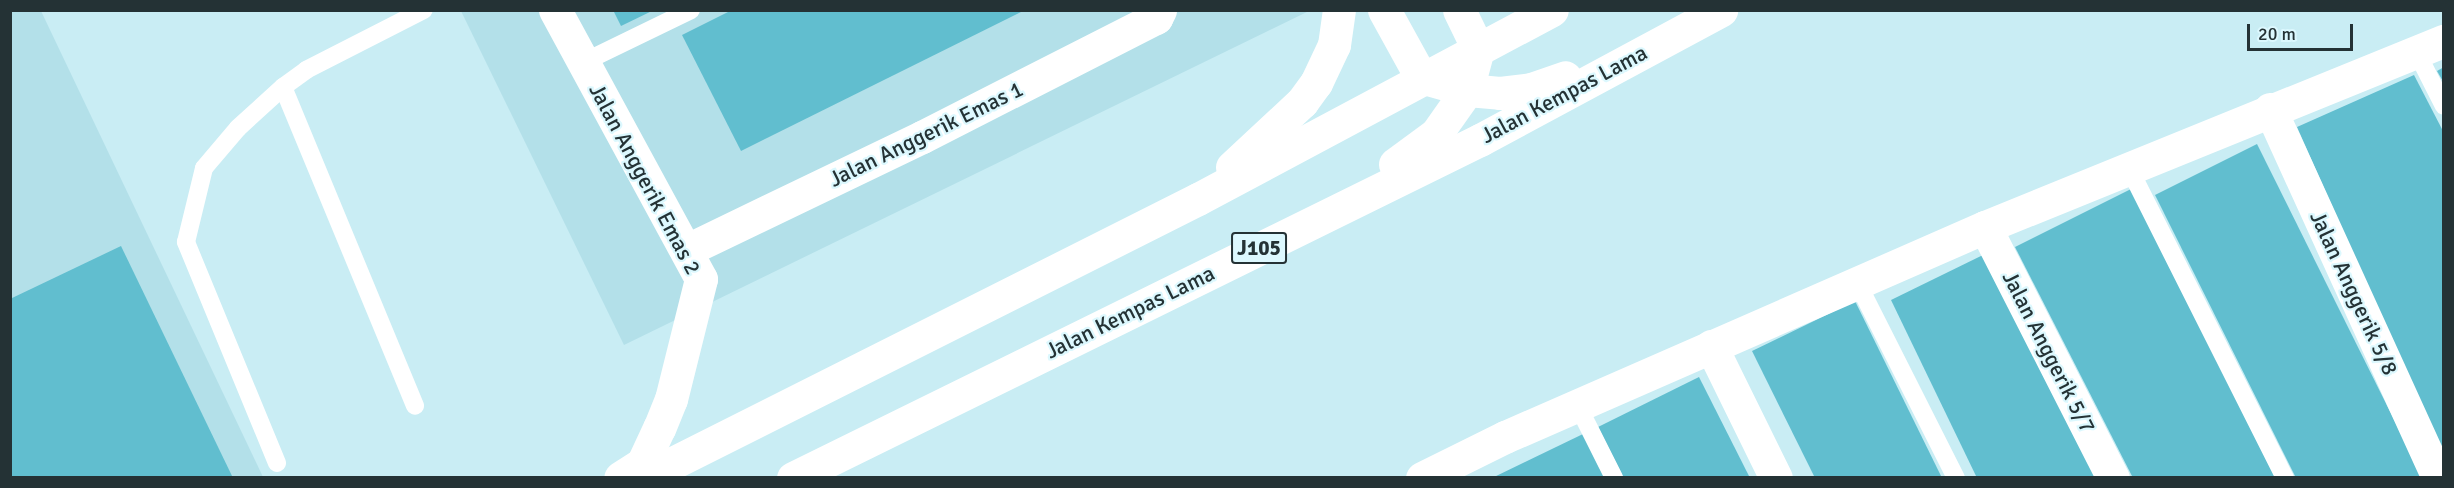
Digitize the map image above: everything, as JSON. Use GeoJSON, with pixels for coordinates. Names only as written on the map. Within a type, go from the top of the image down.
{"type":"FeatureCollection","features":[{"type":"Feature","properties":{"kind":"main road","name":"Jalan Anggerik Emas 2"},"geometry":{"type":"LineString","coordinates":[[555,10],[701,279],[671,399],[643,463],[620,477]]}},
{"type":"Feature","properties":{"kind":"main road","name":"Jalan Anggerik Emas 1"},"geometry":{"type":"LineString","coordinates":[[687,250],[922,137],[1156,18],[1160,10]]}},
{"type":"Feature","properties":{"kind":"main road"},"geometry":{"type":"LineString","coordinates":[[1198,199],[1302,102],[1316,84],[1334,45],[1339,10]]}},
{"type":"Feature","properties":{"kind":"main road"},"geometry":{"type":"LineString","coordinates":[[1384,10],[1421,77],[1467,90],[1500,93],[1531,89],[1717,13]]}},
{"type":"Feature","properties":{"kind":"main road"},"geometry":{"type":"LineString","coordinates":[[1269,244],[1419,148],[1436,134],[1467,90],[1478,49],[1459,10]]}},
{"type":"Feature","properties":{"kind":"main road"},"geometry":{"type":"LineString","coordinates":[[643,477],[1198,199],[1421,77],[1552,10]]}},
{"type":"Feature","properties":{"kind":"main road","name":"Jalan Kempas Lama"},"geometry":{"type":"LineString","coordinates":[[793,477],[1480,140],[1717,13]]}},
{"type":"Feature","properties":{"kind":"main road"},"geometry":{"type":"LineString","coordinates":[[1430,476],[1711,346],[1858,284],[1984,227],[2270,109],[2430,47]]}},
{"type":"Feature","properties":{"kind":"main road","name":"Jalan Anggerik 5/8"},"geometry":{"type":"LineString","coordinates":[[2270,109],[2438,477]]}},
{"type":"Feature","properties":{"kind":"main road","name":"Jalan Anggerik 5/7"},"geometry":{"type":"LineString","coordinates":[[1984,227],[2113,477]]}},
{"type":"Feature","properties":{"kind":"main road"},"geometry":{"type":"LineString","coordinates":[[1711,346],[1776,477]]}},
{"type":"Feature","properties":{"kind":"lane"},"geometry":{"type":"LineString","coordinates":[[277,463],[186,242],[204,168],[283,87],[306,70],[424,10]]}},
{"type":"Feature","properties":{"kind":"lane"},"geometry":{"type":"LineString","coordinates":[[582,63],[691,10]]}},
{"type":"Feature","properties":{"kind":"lane"},"geometry":{"type":"LineString","coordinates":[[2430,47],[2444,106]]}},
{"type":"Feature","properties":{"kind":"lane"},"geometry":{"type":"LineString","coordinates":[[283,87],[415,406]]}},
{"type":"Feature","properties":{"kind":"lane"},"geometry":{"type":"LineString","coordinates":[[2129,168],[2285,477]]}},
{"type":"Feature","properties":{"kind":"lane"},"geometry":{"type":"LineString","coordinates":[[1858,284],[1956,477]]}},
{"type":"Feature","properties":{"kind":"lane"},"geometry":{"type":"LineString","coordinates":[[1578,406],[1614,477]]}},
{"type":"Feature","properties":{"kind":"shaded area"},"geometry":{"type":"Polygon","coordinates":[[[10,11],[41,11],[263,477],[11,477],[10,11]]]}},
{"type":"Feature","properties":{"kind":"shaded area"},"geometry":{"type":"Polygon","coordinates":[[[461,11],[1309,11],[624,345],[461,11]]]}},
{"type":"Feature","properties":{"kind":"building"},"geometry":{"type":"Polygon","coordinates":[[[613,10],[654,10],[621,26],[613,10]]]}},
{"type":"Feature","properties":{"kind":"building"},"geometry":{"type":"Polygon","coordinates":[[[732,10],[1025,10],[741,151],[682,35],[732,10]]]}},
{"type":"Feature","properties":{"kind":"building"},"geometry":{"type":"Polygon","coordinates":[[[2444,67],[2444,83],[2437,71],[2444,67]]]}},
{"type":"Feature","properties":{"kind":"building"},"geometry":{"type":"Polygon","coordinates":[[[2414,75],[2444,133],[2444,459],[2297,127],[2414,75]]]}},
{"type":"Feature","properties":{"kind":"building"},"geometry":{"type":"Polygon","coordinates":[[[2257,144],[2423,478],[2296,478],[2155,195],[2257,144]]]}},
{"type":"Feature","properties":{"kind":"building"},"geometry":{"type":"Polygon","coordinates":[[[2131,189],[2278,478],[2133,478],[2015,247],[2131,189]]]}},
{"type":"Feature","properties":{"kind":"building"},"geometry":{"type":"Polygon","coordinates":[[[121,246],[233,478],[10,478],[10,299],[121,246]]]}},
{"type":"Feature","properties":{"kind":"building"},"geometry":{"type":"Polygon","coordinates":[[[1985,254],[2099,478],[1977,478],[1891,300],[1985,254]]]}},
{"type":"Feature","properties":{"kind":"building"},"geometry":{"type":"Polygon","coordinates":[[[1855,301],[1942,478],[1815,478],[1752,351],[1855,301]]]}},
{"type":"Feature","properties":{"kind":"building"},"geometry":{"type":"Polygon","coordinates":[[[1699,377],[1750,478],[1624,478],[1598,427],[1699,377]]]}},
{"type":"Feature","properties":{"kind":"building"},"geometry":{"type":"Polygon","coordinates":[[[1583,434],[1605,478],[1492,478],[1583,434]]]}}]}
